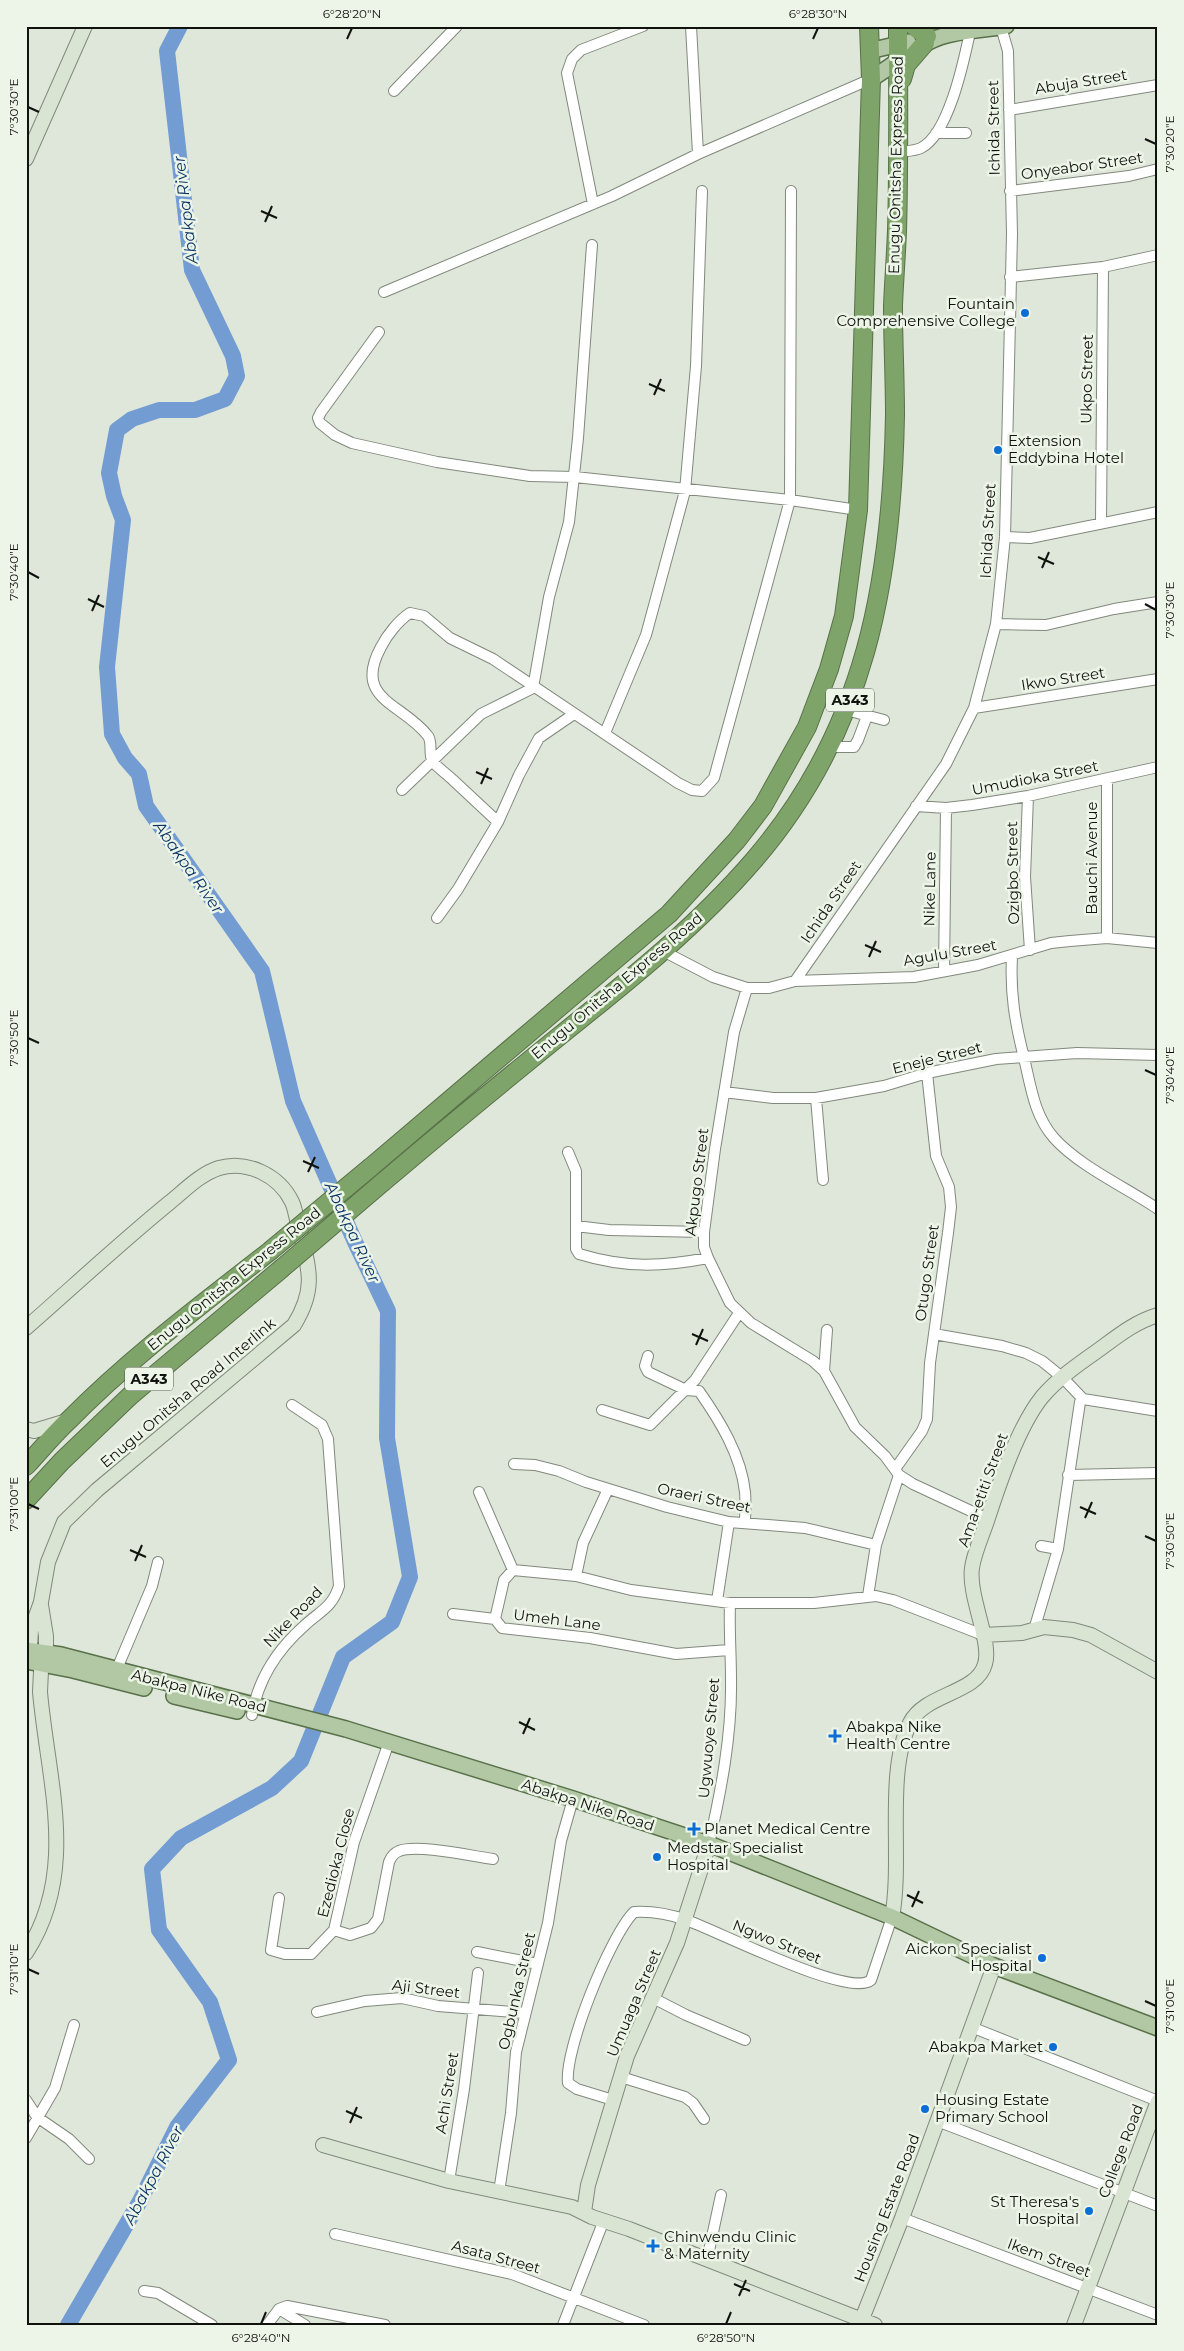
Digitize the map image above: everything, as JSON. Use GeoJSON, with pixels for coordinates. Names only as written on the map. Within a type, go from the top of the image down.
{"type":"FeatureCollection","features":[{"type":"Feature","properties":{"kind":"highway","name":"Enugu Onitsha Express Road"},"geometry":{"type":"LineString","coordinates":[[26,1466],[68,1421],[165,1333],[270,1251],[669,914],[737,840],[763,806],[818,701],[844,616],[858,510],[871,79],[869,26]]}},
{"type":"Feature","properties":{"kind":"highway","name":"Enugu Onitsha Express Road"},"geometry":{"type":"LineString","coordinates":[[26,1500],[62,1461],[130,1395],[684,932],[757,857],[797,803],[829,747],[846,710],[870,638],[883,580],[890,514],[895,412],[893,306],[900,89],[898,26]]}},
{"type":"Feature","properties":{"kind":"highway"},"geometry":{"type":"LineString","coordinates":[[900,89],[906,64],[927,35]]}},
{"type":"Feature","properties":{"kind":"main road"},"geometry":{"type":"LineString","coordinates":[[871,79],[899,54],[927,35],[970,32],[1003,27]]}},
{"type":"Feature","properties":{"kind":"main road"},"geometry":{"type":"LineString","coordinates":[[869,51],[899,54]]}},
{"type":"Feature","properties":{"kind":"main road","name":"Abakpa Nike Road"},"geometry":{"type":"LineString","coordinates":[[35,1659],[116,1671],[344,1734],[572,1803],[708,1848],[891,1921],[993,1969],[1158,2037]]}},
{"type":"Feature","properties":{"kind":"main road","name":"Abakpa Nike Road"},"geometry":{"type":"LineString","coordinates":[[35,1659],[253,1710]]}},
{"type":"Feature","properties":{"kind":"main road","name":"Abakpa Nike Road"},"geometry":{"type":"LineString","coordinates":[[993,1969],[1158,2028]]}},
{"type":"Feature","properties":{"kind":"street"},"geometry":{"type":"LineString","coordinates":[[26,160],[85,26]]}},
{"type":"Feature","properties":{"kind":"street"},"geometry":{"type":"LineString","coordinates":[[394,91],[457,26]]}},
{"type":"Feature","properties":{"kind":"street"},"geometry":{"type":"LineString","coordinates":[[593,204],[567,72],[572,59],[580,50],[643,26]]}},
{"type":"Feature","properties":{"kind":"street"},"geometry":{"type":"LineString","coordinates":[[691,26],[698,154]]}},
{"type":"Feature","properties":{"kind":"street","name":"Ichida Street"},"geometry":{"type":"LineString","coordinates":[[795,981],[946,764],[974,708],[996,624],[1005,537],[1010,277],[1008,52],[1003,27]]}},
{"type":"Feature","properties":{"kind":"street"},"geometry":{"type":"LineString","coordinates":[[898,152],[921,148],[936,133],[960,79],[970,32]]}},
{"type":"Feature","properties":{"kind":"street"},"geometry":{"type":"LineString","coordinates":[[384,292],[593,204],[698,154],[871,79]]}},
{"type":"Feature","properties":{"kind":"street","name":"Abuja Street"},"geometry":{"type":"LineString","coordinates":[[1009,110],[1158,85]]}},
{"type":"Feature","properties":{"kind":"street"},"geometry":{"type":"LineString","coordinates":[[936,133],[966,133]]}},
{"type":"Feature","properties":{"kind":"street","name":"Onyeabor Street"},"geometry":{"type":"LineString","coordinates":[[1010,191],[1129,176],[1158,169]]}},
{"type":"Feature","properties":{"kind":"street"},"geometry":{"type":"LineString","coordinates":[[605,733],[646,636],[685,491],[696,366],[702,191]]}},
{"type":"Feature","properties":{"kind":"street"},"geometry":{"type":"LineString","coordinates":[[498,822],[432,761],[429,737],[407,717],[381,699],[372,683],[370,674],[375,657],[383,642],[404,616],[410,613],[424,616],[450,638],[493,659],[533,688],[692,790],[702,791],[714,778],[790,500],[790,191]]}},
{"type":"Feature","properties":{"kind":"street"},"geometry":{"type":"LineString","coordinates":[[533,688],[550,597],[569,522],[575,477],[592,245]]}},
{"type":"Feature","properties":{"kind":"street"},"geometry":{"type":"LineString","coordinates":[[1010,277],[1103,267],[1158,255]]}},
{"type":"Feature","properties":{"kind":"street","name":"Ukpo Street"},"geometry":{"type":"LineString","coordinates":[[1100,522],[1103,267]]}},
{"type":"Feature","properties":{"kind":"street"},"geometry":{"type":"LineString","coordinates":[[379,332],[320,412],[318,418],[320,423],[335,435],[352,443],[437,462],[530,476],[575,477],[685,491],[790,500],[858,510]]}},
{"type":"Feature","properties":{"kind":"street"},"geometry":{"type":"LineString","coordinates":[[1005,537],[1030,538],[1100,522],[1158,512]]}},
{"type":"Feature","properties":{"kind":"street"},"geometry":{"type":"LineString","coordinates":[[996,624],[1046,626],[1114,609],[1158,602]]}},
{"type":"Feature","properties":{"kind":"street","name":"Ikwo Street"},"geometry":{"type":"LineString","coordinates":[[974,708],[1158,679]]}},
{"type":"Feature","properties":{"kind":"street"},"geometry":{"type":"LineString","coordinates":[[402,790],[481,714],[533,688]]}},
{"type":"Feature","properties":{"kind":"street"},"geometry":{"type":"LineString","coordinates":[[846,710],[884,720]]}},
{"type":"Feature","properties":{"kind":"street"},"geometry":{"type":"LineString","coordinates":[[437,918],[458,889],[498,822],[519,775],[539,738],[574,714]]}},
{"type":"Feature","properties":{"kind":"street"},"geometry":{"type":"LineString","coordinates":[[829,747],[854,747],[867,716]]}},
{"type":"Feature","properties":{"kind":"street","name":"Umudioka Street"},"geometry":{"type":"LineString","coordinates":[[916,806],[946,808],[1028,796],[1158,767]]}},
{"type":"Feature","properties":{"kind":"street","name":"Bauchi Avenue"},"geometry":{"type":"LineString","coordinates":[[1107,779],[1107,938]]}},
{"type":"Feature","properties":{"kind":"street","name":"Ozigbo Street"},"geometry":{"type":"LineString","coordinates":[[1028,796],[1025,877],[1030,950]]}},
{"type":"Feature","properties":{"kind":"street","name":"Nike Lane"},"geometry":{"type":"LineString","coordinates":[[944,971],[946,808]]}},
{"type":"Feature","properties":{"kind":"street","name":"Agulu Street"},"geometry":{"type":"LineString","coordinates":[[663,950],[713,977],[747,988],[769,988],[795,981],[914,977],[1012,957],[1030,950],[1070,940],[1107,938],[1158,943]]}},
{"type":"Feature","properties":{"kind":"street"},"geometry":{"type":"LineString","coordinates":[[1012,957],[1014,1018],[1033,1100],[1040,1118],[1055,1139],[1068,1151],[1158,1209]]}},
{"type":"Feature","properties":{"kind":"street","name":"Akpugo Street"},"geometry":{"type":"LineString","coordinates":[[747,988],[734,1032],[724,1092],[704,1232],[704,1246],[708,1258],[730,1303],[751,1324],[813,1360],[824,1371],[855,1427],[885,1456],[897,1472],[913,1484],[988,1519]]}},
{"type":"Feature","properties":{"kind":"street","name":"Eneje Street"},"geometry":{"type":"LineString","coordinates":[[724,1092],[773,1098],[816,1098],[884,1086],[928,1073],[996,1058],[1077,1053],[1158,1054]]}},
{"type":"Feature","properties":{"kind":"street","name":"Otugo Street"},"geometry":{"type":"LineString","coordinates":[[868,1596],[876,1544],[897,1472],[927,1419],[930,1363],[950,1207],[949,1187],[936,1156],[928,1073]]}},
{"type":"Feature","properties":{"kind":"street"},"geometry":{"type":"LineString","coordinates":[[816,1098],[824,1180]]}},
{"type":"Feature","properties":{"kind":"street"},"geometry":{"type":"LineString","coordinates":[[568,1152],[576,1171],[576,1249],[579,1254],[624,1264],[662,1266],[708,1258]]}},
{"type":"Feature","properties":{"kind":"street","name":"Enugu Onitsha Road Interlink"},"geometry":{"type":"LineString","coordinates":[[26,1328],[142,1226],[201,1177],[218,1168],[240,1165],[262,1172],[280,1185],[292,1202],[308,1266],[310,1289],[304,1309],[294,1325],[97,1490],[64,1522],[48,1562],[40,1602],[46,1636],[35,1659],[57,1826],[56,1864],[50,1906],[36,1938],[26,1953]]}},
{"type":"Feature","properties":{"kind":"street"},"geometry":{"type":"LineString","coordinates":[[576,1226],[609,1230],[704,1232]]}},
{"type":"Feature","properties":{"kind":"street"},"geometry":{"type":"LineString","coordinates":[[602,1410],[650,1424],[689,1390],[739,1313]]}},
{"type":"Feature","properties":{"kind":"street","name":"Ama-etiti Street"},"geometry":{"type":"LineString","coordinates":[[891,1921],[898,1878],[898,1770],[910,1722],[925,1706],[970,1684],[985,1665],[987,1651],[974,1600],[972,1568],[1002,1476],[1032,1413],[1042,1397],[1063,1378],[1138,1321],[1158,1315]]}},
{"type":"Feature","properties":{"kind":"street"},"geometry":{"type":"LineString","coordinates":[[824,1371],[827,1330]]}},
{"type":"Feature","properties":{"kind":"street"},"geometry":{"type":"LineString","coordinates":[[934,1334],[1002,1346],[1026,1353],[1042,1361],[1063,1378],[1083,1399],[1158,1411]]}},
{"type":"Feature","properties":{"kind":"street"},"geometry":{"type":"LineString","coordinates":[[648,1356],[645,1366],[648,1372],[689,1390],[699,1391],[729,1438],[745,1493],[745,1523]]}},
{"type":"Feature","properties":{"kind":"street"},"geometry":{"type":"LineString","coordinates":[[1034,1630],[1058,1549],[1080,1402],[1083,1399]]}},
{"type":"Feature","properties":{"kind":"street","name":"Nike Road"},"geometry":{"type":"LineString","coordinates":[[253,1710],[273,1659],[304,1626],[334,1600],[339,1586],[336,1567],[328,1439],[322,1425],[292,1405]]}},
{"type":"Feature","properties":{"kind":"street"},"geometry":{"type":"LineString","coordinates":[[26,1429],[34,1431],[68,1421]]}},
{"type":"Feature","properties":{"kind":"street","name":"Oraeri Street"},"geometry":{"type":"LineString","coordinates":[[514,1464],[534,1465],[559,1471],[608,1489],[667,1507],[729,1522],[805,1528],[876,1544]]}},
{"type":"Feature","properties":{"kind":"street"},"geometry":{"type":"LineString","coordinates":[[1068,1475],[1158,1473]]}},
{"type":"Feature","properties":{"kind":"street"},"geometry":{"type":"LineString","coordinates":[[576,1576],[583,1543],[608,1489]]}},
{"type":"Feature","properties":{"kind":"street"},"geometry":{"type":"LineString","coordinates":[[479,1492],[513,1570],[576,1576],[631,1590],[730,1603],[814,1603],[868,1596],[893,1600],[982,1636],[1022,1633],[1044,1627],[1091,1635],[1158,1672]]}},
{"type":"Feature","properties":{"kind":"street"},"geometry":{"type":"LineString","coordinates":[[718,1601],[729,1522]]}},
{"type":"Feature","properties":{"kind":"street"},"geometry":{"type":"LineString","coordinates":[[1041,1546],[1058,1549]]}},
{"type":"Feature","properties":{"kind":"street"},"geometry":{"type":"LineString","coordinates":[[116,1671],[152,1586],[158,1562]]}},
{"type":"Feature","properties":{"kind":"street","name":"Umeh Lane"},"geometry":{"type":"LineString","coordinates":[[513,1570],[504,1580],[495,1619],[502,1628],[590,1638],[676,1654],[729,1650]]}},
{"type":"Feature","properties":{"kind":"street","name":"Ugwuoye Street"},"geometry":{"type":"LineString","coordinates":[[708,1848],[720,1796],[729,1722],[732,1679],[729,1650],[730,1603]]}},
{"type":"Feature","properties":{"kind":"street"},"geometry":{"type":"LineString","coordinates":[[453,1614],[495,1619]]}},
{"type":"Feature","properties":{"kind":"street","name":"Ezedioka Close"},"geometry":{"type":"LineString","coordinates":[[279,1898],[271,1950],[285,1954],[311,1954],[318,1950],[334,1930],[354,1842],[387,1747]]}},
{"type":"Feature","properties":{"kind":"street","name":"Ogbunka Street"},"geometry":{"type":"LineString","coordinates":[[499,2192],[511,2113],[516,2052],[524,2013],[548,1923],[561,1841],[572,1803]]}},
{"type":"Feature","properties":{"kind":"street","name":"Umuaga Street"},"geometry":{"type":"LineString","coordinates":[[584,2212],[588,2186],[632,2041],[653,1998],[685,1919],[708,1848]]}},
{"type":"Feature","properties":{"kind":"street"},"geometry":{"type":"LineString","coordinates":[[334,1930],[350,1935],[375,1924],[378,1919],[389,1862],[392,1856],[398,1852],[418,1849],[493,1859]]}},
{"type":"Feature","properties":{"kind":"street"},"geometry":{"type":"LineString","coordinates":[[613,2100],[576,2089],[568,2083],[567,2078],[574,2048],[604,1960],[625,1921],[634,1912],[652,1911],[685,1919]]}},
{"type":"Feature","properties":{"kind":"street","name":"Ngwo Street"},"geometry":{"type":"LineString","coordinates":[[685,1919],[819,1976],[860,1985],[870,1980],[891,1921]]}},
{"type":"Feature","properties":{"kind":"street"},"geometry":{"type":"LineString","coordinates":[[477,1952],[538,1964]]}},
{"type":"Feature","properties":{"kind":"street","name":"Housing Estate Road"},"geometry":{"type":"LineString","coordinates":[[862,2319],[902,2218],[993,1969]]}},
{"type":"Feature","properties":{"kind":"street","name":"Achi Street"},"geometry":{"type":"LineString","coordinates":[[449,2181],[478,1973]]}},
{"type":"Feature","properties":{"kind":"street","name":"Aji Street"},"geometry":{"type":"LineString","coordinates":[[317,2012],[365,2001],[402,1998],[438,2006],[524,2013]]}},
{"type":"Feature","properties":{"kind":"street"},"geometry":{"type":"LineString","coordinates":[[653,1998],[686,2015],[745,2040]]}},
{"type":"Feature","properties":{"kind":"street"},"geometry":{"type":"LineString","coordinates":[[26,2138],[55,2088],[74,2026]]}},
{"type":"Feature","properties":{"kind":"street"},"geometry":{"type":"LineString","coordinates":[[971,2027],[1158,2101]]}},
{"type":"Feature","properties":{"kind":"street"},"geometry":{"type":"LineString","coordinates":[[621,2077],[685,2097],[693,2103],[704,2119]]}},
{"type":"Feature","properties":{"kind":"street"},"geometry":{"type":"LineString","coordinates":[[26,2100],[37,2117],[69,2138],[89,2159]]}},
{"type":"Feature","properties":{"kind":"street","name":"College Road"},"geometry":{"type":"LineString","coordinates":[[1074,2325],[1122,2192],[1158,2101]]}},
{"type":"Feature","properties":{"kind":"street"},"geometry":{"type":"LineString","coordinates":[[937,2121],[1158,2206]]}},
{"type":"Feature","properties":{"kind":"street"},"geometry":{"type":"LineString","coordinates":[[322,2145],[449,2181],[572,2207],[876,2325]]}},
{"type":"Feature","properties":{"kind":"street"},"geometry":{"type":"LineString","coordinates":[[707,2260],[721,2195]]}},
{"type":"Feature","properties":{"kind":"street","name":"Ikem Street"},"geometry":{"type":"LineString","coordinates":[[902,2218],[1158,2315]]}},
{"type":"Feature","properties":{"kind":"street"},"geometry":{"type":"LineString","coordinates":[[563,2325],[604,2220]]}},
{"type":"Feature","properties":{"kind":"street","name":"Asata Street"},"geometry":{"type":"LineString","coordinates":[[335,2234],[512,2274],[644,2325]]}},
{"type":"Feature","properties":{"kind":"street"},"geometry":{"type":"LineString","coordinates":[[144,2291],[158,2293],[212,2325]]}},
{"type":"Feature","properties":{"kind":"street"},"geometry":{"type":"LineString","coordinates":[[267,2325],[278,2309],[288,2306],[385,2325]]}},
{"type":"Feature","properties":{"kind":"street"},"geometry":{"type":"LineString","coordinates":[[278,2309],[305,2325]]}},
{"type":"Feature","properties":{"kind":"waterway","name":"Abakpa River"},"geometry":{"type":"LineString","coordinates":[[68,2325],[140,2201],[177,2127],[229,2060],[210,2002],[159,1930],[152,1869],[181,1838],[272,1788],[301,1761],[343,1657],[392,1622],[410,1577],[387,1438],[388,1311],[355,1242],[293,1101],[262,971],[146,806],[139,774],[125,758],[112,734],[107,667],[123,520],[114,496],[109,473],[117,430],[132,419],[159,410],[195,410],[225,399],[237,376],[233,356],[192,270],[167,51],[180,26]]}},
{"type":"Feature","properties":{"kind":"place","name":"Fountain Comprehensive College"},"geometry":{"type":"Point","coordinates":[1025,313]}},
{"type":"Feature","properties":{"kind":"place","name":"Extension Eddybina Hotel"},"geometry":{"type":"Point","coordinates":[998,450]}},
{"type":"Feature","properties":{"kind":"place","name":"Abakpa Nike Health Centre"},"geometry":{"type":"Point","coordinates":[835,1736]}},
{"type":"Feature","properties":{"kind":"place","name":"Planet Medical Centre"},"geometry":{"type":"Point","coordinates":[694,1829]}},
{"type":"Feature","properties":{"kind":"place","name":"Medstar Specialist Hospital"},"geometry":{"type":"Point","coordinates":[657,1857]}},
{"type":"Feature","properties":{"kind":"place","name":"Aickon Specialist Hospital"},"geometry":{"type":"Point","coordinates":[1042,1958]}},
{"type":"Feature","properties":{"kind":"place","name":"Abakpa Market"},"geometry":{"type":"Point","coordinates":[1053,2047]}},
{"type":"Feature","properties":{"kind":"place","name":"Housing Estate Primary School"},"geometry":{"type":"Point","coordinates":[925,2109]}},
{"type":"Feature","properties":{"kind":"place","name":"St Theresa's Hospital"},"geometry":{"type":"Point","coordinates":[1089,2211]}},
{"type":"Feature","properties":{"kind":"place","name":"Chinwendu Clinic & Maternity"},"geometry":{"type":"Point","coordinates":[653,2246]}}]}
